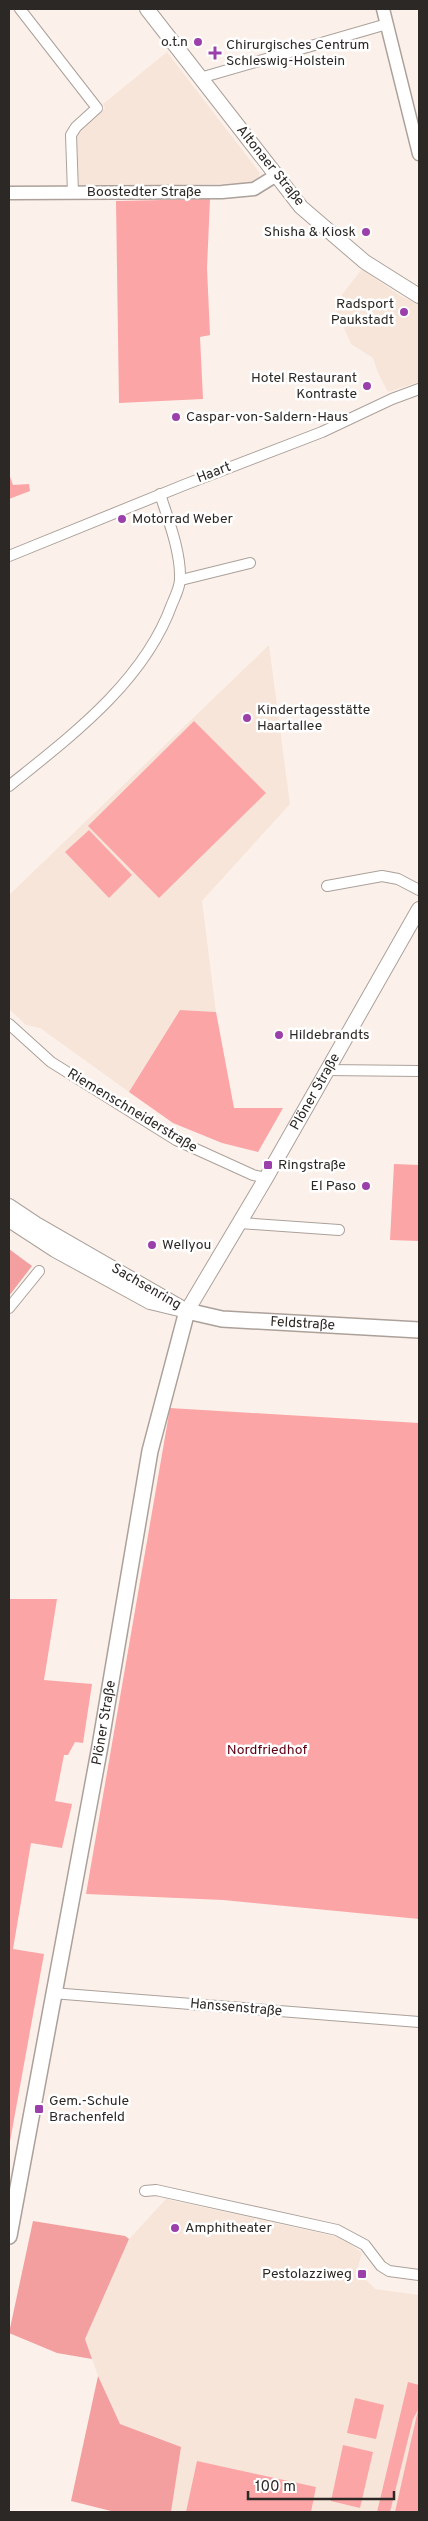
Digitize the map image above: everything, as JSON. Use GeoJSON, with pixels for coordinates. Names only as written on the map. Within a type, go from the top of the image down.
{"type":"FeatureCollection","features":[{"type":"Feature","properties":{"kind":"main road","name":"Altonaer Straße"},"geometry":{"type":"LineString","coordinates":[[147,9],[301,207],[382,274],[419,296]]}},
{"type":"Feature","properties":{"kind":"main road","name":"Plöner Straße"},"geometry":{"type":"LineString","coordinates":[[9,2236],[52,1992],[100,1746],[150,1450],[187,1311],[266,1178],[419,909]]}},
{"type":"Feature","properties":{"kind":"main road","name":"Sachsenring"},"geometry":{"type":"LineString","coordinates":[[9,1206],[44,1229],[187,1311]]}},
{"type":"Feature","properties":{"kind":"main road","name":"Sachsenring"},"geometry":{"type":"LineString","coordinates":[[9,1220],[55,1250],[150,1302],[187,1311]]}},
{"type":"Feature","properties":{"kind":"main road","name":"Feldstraße"},"geometry":{"type":"LineString","coordinates":[[187,1311],[222,1319],[419,1330]]}},
{"type":"Feature","properties":{"kind":"street"},"geometry":{"type":"LineString","coordinates":[[20,9],[97,108],[76,127],[71,135],[73,193]]}},
{"type":"Feature","properties":{"kind":"street"},"geometry":{"type":"LineString","coordinates":[[383,9],[419,154]]}},
{"type":"Feature","properties":{"kind":"street"},"geometry":{"type":"LineString","coordinates":[[200,78],[387,24]]}},
{"type":"Feature","properties":{"kind":"street","name":"Boostedter Straße"},"geometry":{"type":"LineString","coordinates":[[9,193],[222,192],[254,189],[275,176]]}},
{"type":"Feature","properties":{"kind":"street","name":"Haart"},"geometry":{"type":"LineString","coordinates":[[9,556],[160,494],[322,432],[392,399],[419,389]]}},
{"type":"Feature","properties":{"kind":"street"},"geometry":{"type":"LineString","coordinates":[[9,786],[76,732],[106,702],[140,663],[166,623],[181,580],[173,536],[160,494]]}},
{"type":"Feature","properties":{"kind":"street"},"geometry":{"type":"LineString","coordinates":[[181,580],[250,563]]}},
{"type":"Feature","properties":{"kind":"street"},"geometry":{"type":"LineString","coordinates":[[327,886],[382,876],[398,879],[419,890]]}},
{"type":"Feature","properties":{"kind":"street","name":"Riemenschneiderstraße"},"geometry":{"type":"LineString","coordinates":[[9,1024],[51,1062],[176,1140],[253,1176],[266,1178]]}},
{"type":"Feature","properties":{"kind":"street"},"geometry":{"type":"LineString","coordinates":[[326,1070],[419,1071]]}},
{"type":"Feature","properties":{"kind":"street"},"geometry":{"type":"LineString","coordinates":[[240,1223],[339,1230]]}},
{"type":"Feature","properties":{"kind":"street"},"geometry":{"type":"LineString","coordinates":[[9,1308],[39,1271]]}},
{"type":"Feature","properties":{"kind":"street","name":"Hanssenstraße"},"geometry":{"type":"LineString","coordinates":[[52,1992],[419,2022]]}},
{"type":"Feature","properties":{"kind":"street"},"geometry":{"type":"LineString","coordinates":[[145,2190],[156,2190],[337,2230],[365,2245],[381,2266],[389,2271],[419,2275]]}},
{"type":"Feature","properties":{"kind":"shaded area"},"geometry":{"type":"Polygon","coordinates":[[[167,52],[260,173],[256,183],[77,187],[75,138],[79,130],[105,108],[103,104],[167,52]]]}},
{"type":"Feature","properties":{"kind":"shaded area"},"geometry":{"type":"Polygon","coordinates":[[[362,269],[399,295],[419,305],[419,382],[388,392],[373,358],[351,344],[334,305],[362,269]]]}},
{"type":"Feature","properties":{"kind":"shaded area"},"geometry":{"type":"Polygon","coordinates":[[[269,645],[290,804],[202,901],[216,1012],[180,1010],[129,1092],[40,1028],[26,1025],[9,1009],[9,895],[269,645]]]}},
{"type":"Feature","properties":{"kind":"shaded area"},"geometry":{"type":"Polygon","coordinates":[[[9,1249],[32,1266],[9,1296],[9,1249]]]}},
{"type":"Feature","properties":{"kind":"shaded area"},"geometry":{"type":"Polygon","coordinates":[[[166,2199],[343,2238],[362,2253],[357,2270],[375,2289],[419,2295],[419,2512],[171,2512],[180,2447],[120,2424],[98,2376],[85,2339],[129,2239],[166,2199]]]}},
{"type":"Feature","properties":{"kind":"shaded area"},"geometry":{"type":"Polygon","coordinates":[[[33,2221],[125,2236],[129,2239],[85,2339],[92,2359],[57,2353],[9,2333],[33,2221]]]}},
{"type":"Feature","properties":{"kind":"shaded area"},"geometry":{"type":"Polygon","coordinates":[[[98,2376],[120,2424],[181,2447],[171,2512],[115,2512],[71,2501],[98,2376]]]}},
{"type":"Feature","properties":{"kind":"green space"},"geometry":{"type":"Polygon","coordinates":[[[210,199],[207,268],[210,335],[200,337],[203,399],[119,403],[116,201],[210,199]]]}},
{"type":"Feature","properties":{"kind":"green space"},"geometry":{"type":"Polygon","coordinates":[[[9,474],[13,485],[29,484],[30,491],[9,499],[9,474]]]}},
{"type":"Feature","properties":{"kind":"green space"},"geometry":{"type":"Polygon","coordinates":[[[194,721],[266,793],[159,898],[88,826],[194,721]]]}},
{"type":"Feature","properties":{"kind":"green space"},"geometry":{"type":"Polygon","coordinates":[[[89,830],[132,875],[109,898],[65,852],[89,830]]]}},
{"type":"Feature","properties":{"kind":"green space"},"geometry":{"type":"Polygon","coordinates":[[[180,1010],[216,1012],[234,1108],[283,1108],[258,1152],[222,1143],[173,1123],[129,1092],[180,1010]]]}},
{"type":"Feature","properties":{"kind":"green space"},"geometry":{"type":"Polygon","coordinates":[[[394,1164],[419,1165],[419,1241],[390,1240],[394,1164]]]}},
{"type":"Feature","properties":{"kind":"green space","name":"Nordfriedhof"},"geometry":{"type":"Polygon","coordinates":[[[170,1408],[419,1423],[419,1919],[223,1900],[86,1894],[170,1408]]]}},
{"type":"Feature","properties":{"kind":"green space"},"geometry":{"type":"Polygon","coordinates":[[[9,1599],[57,1599],[44,1680],[92,1684],[83,1743],[75,1742],[68,1755],[64,1755],[55,1801],[72,1804],[62,1848],[31,1843],[13,1949],[44,1954],[9,2147],[9,1599]]]}},
{"type":"Feature","properties":{"kind":"green space"},"geometry":{"type":"Polygon","coordinates":[[[408,2382],[419,2385],[419,2512],[395,2512],[418,2410],[413,2419],[390,2512],[377,2512],[408,2382]]]}},
{"type":"Feature","properties":{"kind":"green space"},"geometry":{"type":"Polygon","coordinates":[[[355,2398],[384,2405],[376,2439],[347,2433],[355,2398]]]}},
{"type":"Feature","properties":{"kind":"green space"},"geometry":{"type":"Polygon","coordinates":[[[343,2445],[373,2452],[360,2508],[331,2501],[343,2445]]]}},
{"type":"Feature","properties":{"kind":"green space"},"geometry":{"type":"Polygon","coordinates":[[[197,2461],[316,2487],[311,2512],[186,2512],[197,2461]]]}},
{"type":"Feature","properties":{"kind":"place","name":"o.t.n"},"geometry":{"type":"Point","coordinates":[198,42]}},
{"type":"Feature","properties":{"kind":"place","name":"Chirurgisches Centrum Schleswig-Holstein"},"geometry":{"type":"Point","coordinates":[215,53]}},
{"type":"Feature","properties":{"kind":"place","name":"Shisha & Kiosk"},"geometry":{"type":"Point","coordinates":[366,232]}},
{"type":"Feature","properties":{"kind":"place","name":"Radsport Paukstadt"},"geometry":{"type":"Point","coordinates":[404,312]}},
{"type":"Feature","properties":{"kind":"place","name":"Hotel Restaurant Kontraste"},"geometry":{"type":"Point","coordinates":[367,386]}},
{"type":"Feature","properties":{"kind":"place","name":"Caspar-von-Saldern-Haus"},"geometry":{"type":"Point","coordinates":[176,417]}},
{"type":"Feature","properties":{"kind":"place","name":"Motorrad Weber"},"geometry":{"type":"Point","coordinates":[122,519]}},
{"type":"Feature","properties":{"kind":"place","name":"Kindertagesstätte Haartallee"},"geometry":{"type":"Point","coordinates":[247,718]}},
{"type":"Feature","properties":{"kind":"place","name":"Hildebrandts"},"geometry":{"type":"Point","coordinates":[279,1035]}},
{"type":"Feature","properties":{"kind":"place","name":"Ringstraße"},"geometry":{"type":"Point","coordinates":[268,1165]}},
{"type":"Feature","properties":{"kind":"place","name":"El Paso"},"geometry":{"type":"Point","coordinates":[366,1186]}},
{"type":"Feature","properties":{"kind":"place","name":"Wellyou"},"geometry":{"type":"Point","coordinates":[152,1245]}},
{"type":"Feature","properties":{"kind":"place","name":"Gem.-Schule Brachenfeld"},"geometry":{"type":"Point","coordinates":[39,2109]}},
{"type":"Feature","properties":{"kind":"place","name":"Amphitheater"},"geometry":{"type":"Point","coordinates":[175,2228]}},
{"type":"Feature","properties":{"kind":"place","name":"Pestolazziweg"},"geometry":{"type":"Point","coordinates":[362,2274]}}]}
